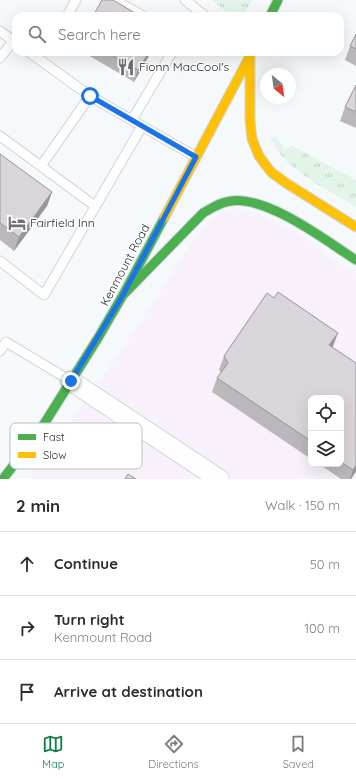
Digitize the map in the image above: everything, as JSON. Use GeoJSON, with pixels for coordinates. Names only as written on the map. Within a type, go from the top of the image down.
{"type":"FeatureCollection","features":[{"type":"Feature","properties":{"kind":"main road"},"geometry":{"type":"LineString","coordinates":[[272,12],[278,0]]}},
{"type":"Feature","properties":{"kind":"main road","name":"Kenmount Road"},"geometry":{"type":"LineString","coordinates":[[45,423],[123,295],[250,56]]}},
{"type":"Feature","properties":{"kind":"main road"},"geometry":{"type":"LineString","coordinates":[[251,56],[250,120],[252,139],[259,156],[272,172],[286,183],[356,227]]}},
{"type":"Feature","properties":{"kind":"main road"},"geometry":{"type":"LineString","coordinates":[[123,295],[204,213],[211,207],[229,200],[248,201],[281,213],[356,260]]}},
{"type":"Feature","properties":{"kind":"main road","name":"Kenmount Road"},"geometry":{"type":"LineString","coordinates":[[3,479],[11,469]]}},
{"type":"Feature","properties":{"kind":"street"},"geometry":{"type":"LineString","coordinates":[[71,381],[134,423]]}},
{"type":"Feature","properties":{"kind":"street"},"geometry":{"type":"LineString","coordinates":[[142,428],[219,479]]}},
{"type":"Feature","properties":{"kind":"lane"},"geometry":{"type":"LineString","coordinates":[[68,12],[76,0]]}},
{"type":"Feature","properties":{"kind":"lane"},"geometry":{"type":"LineString","coordinates":[[115,0],[136,12]]}},
{"type":"Feature","properties":{"kind":"lane"},"geometry":{"type":"LineString","coordinates":[[185,0],[201,12]]}},
{"type":"Feature","properties":{"kind":"lane"},"geometry":{"type":"LineString","coordinates":[[0,31],[12,40]]}},
{"type":"Feature","properties":{"kind":"lane"},"geometry":{"type":"LineString","coordinates":[[0,58],[12,45]]}},
{"type":"Feature","properties":{"kind":"lane"},"geometry":{"type":"LineString","coordinates":[[34,56],[90,96],[196,157]]}},
{"type":"Feature","properties":{"kind":"lane"},"geometry":{"type":"LineString","coordinates":[[41,61],[44,56]]}},
{"type":"Feature","properties":{"kind":"lane"},"geometry":{"type":"LineString","coordinates":[[132,120],[170,56]]}},
{"type":"Feature","properties":{"kind":"lane"},"geometry":{"type":"LineString","coordinates":[[41,166],[90,96]]}},
{"type":"Feature","properties":{"kind":"lane"},"geometry":{"type":"LineString","coordinates":[[0,261],[44,295],[142,126]]}},
{"type":"Feature","properties":{"kind":"lane"},"geometry":{"type":"LineString","coordinates":[[0,136],[96,206]]}},
{"type":"Feature","properties":{"kind":"lane"},"geometry":{"type":"LineString","coordinates":[[0,351],[6,342],[71,381]]}},
{"type":"Feature","properties":{"kind":"shaded area"},"geometry":{"type":"Polygon","coordinates":[[[236,208],[259,214],[297,232],[339,264],[356,273],[356,479],[29,479],[36,469],[142,469],[142,423],[70,423],[137,327],[198,233],[219,213],[236,208]]]}},
{"type":"Feature","properties":{"kind":"green space"},"geometry":{"type":"Polygon","coordinates":[[[212,0],[252,0],[245,12],[226,12],[212,0]]]}},
{"type":"Feature","properties":{"kind":"green space"},"geometry":{"type":"Polygon","coordinates":[[[275,136],[285,149],[293,146],[356,180],[356,207],[306,176],[287,162],[270,138],[275,136]]]}},
{"type":"Feature","properties":{"kind":"building"},"geometry":{"type":"Polygon","coordinates":[[[102,0],[113,0],[133,12],[95,12],[102,0]]]}},
{"type":"Feature","properties":{"kind":"building"},"geometry":{"type":"Polygon","coordinates":[[[356,34],[356,49],[350,46],[356,34]]]}},
{"type":"Feature","properties":{"kind":"building"},"geometry":{"type":"Polygon","coordinates":[[[114,56],[147,56],[138,70],[114,56]]]}},
{"type":"Feature","properties":{"kind":"building"},"geometry":{"type":"Polygon","coordinates":[[[356,85],[356,112],[345,107],[356,85]]]}},
{"type":"Feature","properties":{"kind":"building","name":"Fairfield Inn"},"geometry":{"type":"Polygon","coordinates":[[[0,154],[52,192],[19,237],[0,223],[0,154]]]}},
{"type":"Feature","properties":{"kind":"building"},"geometry":{"type":"Polygon","coordinates":[[[278,292],[338,333],[329,345],[356,363],[356,465],[353,470],[344,464],[344,395],[308,395],[308,439],[217,378],[228,363],[224,356],[267,293],[274,298],[278,292]]]}},
{"type":"Feature","properties":{"kind":"building"},"geometry":{"type":"Polygon","coordinates":[[[128,474],[136,479],[125,479],[128,474]]]}},
{"type":"Feature","properties":{"kind":"traffic: fast"},"geometry":{"type":"LineString","coordinates":[[272,12],[278,0]]}},
{"type":"Feature","properties":{"kind":"traffic: fast"},"geometry":{"type":"LineString","coordinates":[[123,295],[203,213],[216,206],[231,201],[246,201],[262,205],[279,212],[313,231],[356,260]]}},
{"type":"Feature","properties":{"kind":"traffic: fast"},"geometry":{"type":"LineString","coordinates":[[45,423],[98,338],[164,218]]}},
{"type":"Feature","properties":{"kind":"traffic: fast"},"geometry":{"type":"LineString","coordinates":[[3,479],[11,469]]}},
{"type":"Feature","properties":{"kind":"traffic: slow"},"geometry":{"type":"LineString","coordinates":[[164,218],[250,56]]}},
{"type":"Feature","properties":{"kind":"traffic: slow"},"geometry":{"type":"LineString","coordinates":[[250,56],[250,120],[252,139],[259,156],[271,172],[286,183],[356,227]]}},
{"type":"Feature","properties":{"kind":"place","name":"Fionn MacCool's"},"geometry":{"type":"Point","coordinates":[126,67]}},
{"type":"Feature","properties":{"kind":"place","name":"Fairfield Inn"},"geometry":{"type":"Point","coordinates":[17,223]}},
{"type":"Feature","properties":{"kind":"route"},"geometry":{"type":"LineString","coordinates":[[71,381],[123,295],[196,157],[90,96]]}}]}
